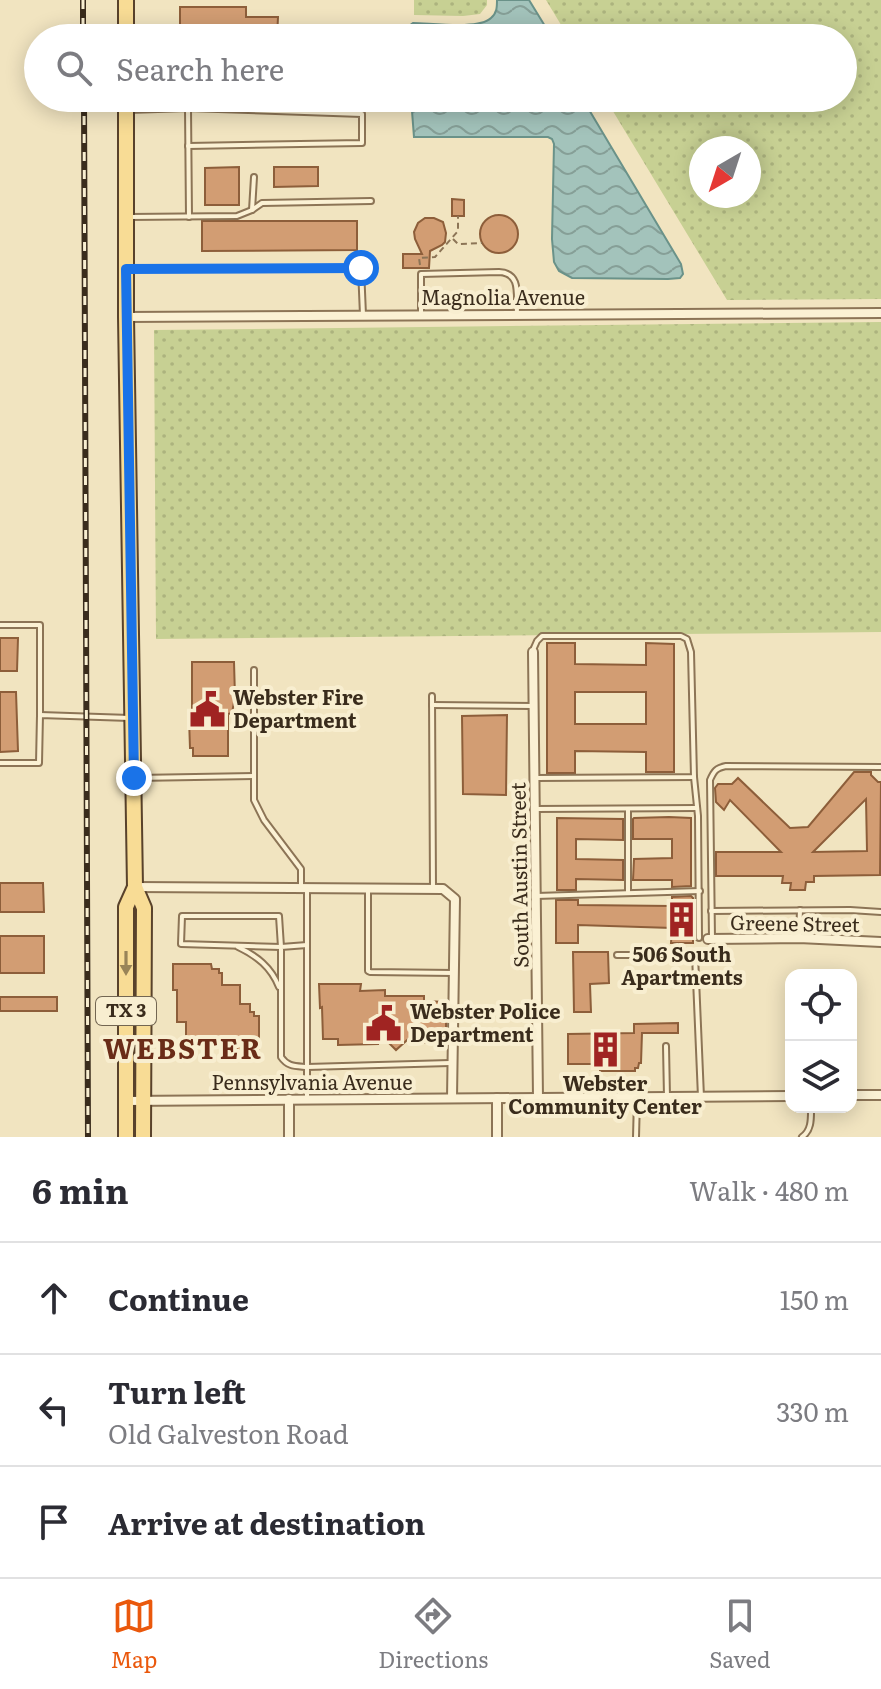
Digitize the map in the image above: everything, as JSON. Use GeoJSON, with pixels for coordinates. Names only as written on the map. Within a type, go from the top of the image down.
{"type":"FeatureCollection","features":[{"type":"Feature","properties":{"kind":"main road"},"geometry":{"type":"LineString","coordinates":[[126,0],[126,24]]}},
{"type":"Feature","properties":{"kind":"main road","name":"TX 3"},"geometry":{"type":"LineString","coordinates":[[126,112],[135,887],[144,908],[143,1137]]}},
{"type":"Feature","properties":{"kind":"main road","name":"TX 3"},"geometry":{"type":"LineString","coordinates":[[126,1137],[126,907],[135,887]]}},
{"type":"Feature","properties":{"kind":"main road"},"geometry":{"type":"LineString","coordinates":[[126,1034],[134,1054],[133,1087],[135,1093],[143,1097]]}},
{"type":"Feature","properties":{"kind":"street","name":"Magnolia Avenue"},"geometry":{"type":"LineString","coordinates":[[126,317],[881,313]]}},
{"type":"Feature","properties":{"kind":"street","name":"South Austin Street"},"geometry":{"type":"LineString","coordinates":[[533,652],[538,1098]]}},
{"type":"Feature","properties":{"kind":"street"},"geometry":{"type":"LineString","coordinates":[[135,887],[443,889],[455,899],[452,1098]]}},
{"type":"Feature","properties":{"kind":"street","name":"Greene Street"},"geometry":{"type":"LineString","coordinates":[[706,939],[799,938],[881,942]]}},
{"type":"Feature","properties":{"kind":"street"},"geometry":{"type":"LineString","coordinates":[[857,1095],[881,1095]]}},
{"type":"Feature","properties":{"kind":"street"},"geometry":{"type":"LineString","coordinates":[[538,1098],[785,1096]]}},
{"type":"Feature","properties":{"kind":"street","name":"Pennsylvania Avenue"},"geometry":{"type":"LineString","coordinates":[[126,1101],[143,1097],[538,1098]]}},
{"type":"Feature","properties":{"kind":"street"},"geometry":{"type":"LineString","coordinates":[[497,1098],[497,1137]]}},
{"type":"Feature","properties":{"kind":"street"},"geometry":{"type":"LineString","coordinates":[[289,1099],[289,1137]]}},
{"type":"Feature","properties":{"kind":"lane"},"geometry":{"type":"LineString","coordinates":[[188,112],[189,217]]}},
{"type":"Feature","properties":{"kind":"lane"},"geometry":{"type":"LineString","coordinates":[[188,146],[362,143],[362,114],[304,112]]}},
{"type":"Feature","properties":{"kind":"lane"},"geometry":{"type":"LineString","coordinates":[[252,210],[254,177]]}},
{"type":"Feature","properties":{"kind":"lane"},"geometry":{"type":"LineString","coordinates":[[126,217],[237,216],[262,203],[371,201]]}},
{"type":"Feature","properties":{"kind":"lane"},"geometry":{"type":"LineString","coordinates":[[126,269],[361,268],[363,315]]}},
{"type":"Feature","properties":{"kind":"lane"},"geometry":{"type":"LineString","coordinates":[[421,315],[421,274],[509,273],[515,282],[517,314]]}},
{"type":"Feature","properties":{"kind":"lane"},"geometry":{"type":"LineString","coordinates":[[0,625],[40,625],[39,763],[0,763]]}},
{"type":"Feature","properties":{"kind":"lane"},"geometry":{"type":"LineString","coordinates":[[533,652],[542,636],[681,636],[687,639],[691,652],[694,777],[700,891],[706,939]]}},
{"type":"Feature","properties":{"kind":"lane"},"geometry":{"type":"LineString","coordinates":[[254,670],[254,800],[264,820],[301,869],[304,888],[307,1099]]}},
{"type":"Feature","properties":{"kind":"lane"},"geometry":{"type":"LineString","coordinates":[[432,696],[433,889]]}},
{"type":"Feature","properties":{"kind":"lane"},"geometry":{"type":"LineString","coordinates":[[432,705],[533,706]]}},
{"type":"Feature","properties":{"kind":"lane"},"geometry":{"type":"LineString","coordinates":[[40,715],[133,718]]}},
{"type":"Feature","properties":{"kind":"lane"},"geometry":{"type":"LineString","coordinates":[[706,939],[711,911],[710,780],[718,767],[881,767]]}},
{"type":"Feature","properties":{"kind":"lane"},"geometry":{"type":"LineString","coordinates":[[134,778],[254,776]]}},
{"type":"Feature","properties":{"kind":"lane"},"geometry":{"type":"LineString","coordinates":[[534,778],[694,777]]}},
{"type":"Feature","properties":{"kind":"lane"},"geometry":{"type":"LineString","coordinates":[[535,809],[697,808]]}},
{"type":"Feature","properties":{"kind":"lane"},"geometry":{"type":"LineString","coordinates":[[628,809],[628,893]]}},
{"type":"Feature","properties":{"kind":"lane"},"geometry":{"type":"LineString","coordinates":[[368,888],[368,971],[454,973]]}},
{"type":"Feature","properties":{"kind":"lane"},"geometry":{"type":"LineString","coordinates":[[536,896],[700,891]]}},
{"type":"Feature","properties":{"kind":"lane"},"geometry":{"type":"LineString","coordinates":[[799,938],[800,910]]}},
{"type":"Feature","properties":{"kind":"lane"},"geometry":{"type":"LineString","coordinates":[[711,911],[881,912]]}},
{"type":"Feature","properties":{"kind":"lane"},"geometry":{"type":"LineString","coordinates":[[307,945],[281,947],[181,944],[182,916],[279,916],[281,947],[281,1057],[286,1064],[307,1067],[453,1063]]}},
{"type":"Feature","properties":{"kind":"lane"},"geometry":{"type":"LineString","coordinates":[[233,946],[262,962],[274,976],[281,993]]}},
{"type":"Feature","properties":{"kind":"lane"},"geometry":{"type":"LineString","coordinates":[[617,955],[695,955],[701,1097]]}},
{"type":"Feature","properties":{"kind":"lane"},"geometry":{"type":"LineString","coordinates":[[666,1046],[667,1097]]}},
{"type":"Feature","properties":{"kind":"lane"},"geometry":{"type":"LineString","coordinates":[[636,1137],[637,1097]]}},
{"type":"Feature","properties":{"kind":"lane"},"geometry":{"type":"LineString","coordinates":[[802,1137],[808,1131],[810,1113]]}},
{"type":"Feature","properties":{"kind":"path"},"geometry":{"type":"LineString","coordinates":[[421,274],[419,258],[435,257],[458,231],[458,216]]}},
{"type":"Feature","properties":{"kind":"path"},"geometry":{"type":"LineString","coordinates":[[452,238],[458,244],[482,243]]}},
{"type":"Feature","properties":{"kind":"green space"},"geometry":{"type":"Polygon","coordinates":[[[414,0],[487,0],[487,5],[480,14],[414,15],[414,0]]]}},
{"type":"Feature","properties":{"kind":"green space"},"geometry":{"type":"Polygon","coordinates":[[[546,0],[881,0],[881,299],[727,300],[613,112],[857,112],[857,24],[561,24],[546,0]]]}},
{"type":"Feature","properties":{"kind":"green space"},"geometry":{"type":"Polygon","coordinates":[[[881,322],[881,632],[156,639],[154,330],[881,322]]]}},
{"type":"Feature","properties":{"kind":"water"},"geometry":{"type":"Polygon","coordinates":[[[497,0],[529,0],[544,24],[476,24],[491,18],[497,0]]]}},
{"type":"Feature","properties":{"kind":"water"},"geometry":{"type":"Polygon","coordinates":[[[412,112],[590,112],[681,264],[683,274],[680,278],[668,279],[572,278],[559,271],[554,262],[552,239],[552,139],[414,137],[412,112]]]}},
{"type":"Feature","properties":{"kind":"building"},"geometry":{"type":"Polygon","coordinates":[[[180,7],[246,7],[246,17],[278,17],[278,24],[180,24],[180,7]]]}},
{"type":"Feature","properties":{"kind":"building"},"geometry":{"type":"Polygon","coordinates":[[[239,167],[239,205],[205,205],[205,168],[239,167]]]}},
{"type":"Feature","properties":{"kind":"building"},"geometry":{"type":"Polygon","coordinates":[[[274,167],[318,167],[318,186],[274,187],[274,167]]]}},
{"type":"Feature","properties":{"kind":"building"},"geometry":{"type":"Polygon","coordinates":[[[452,199],[464,200],[464,216],[452,216],[452,199]]]}},
{"type":"Feature","properties":{"kind":"building"},"geometry":{"type":"Polygon","coordinates":[[[499,215],[512,221],[518,234],[512,247],[499,253],[486,247],[480,234],[486,221],[499,215]]]}},
{"type":"Feature","properties":{"kind":"building"},"geometry":{"type":"Polygon","coordinates":[[[425,218],[443,222],[445,242],[430,251],[429,268],[403,268],[403,254],[422,254],[414,232],[418,223],[425,218]]]}},
{"type":"Feature","properties":{"kind":"building"},"geometry":{"type":"Polygon","coordinates":[[[202,221],[357,221],[357,250],[202,251],[202,221]]]}},
{"type":"Feature","properties":{"kind":"building"},"geometry":{"type":"Polygon","coordinates":[[[0,638],[18,638],[17,671],[0,671],[0,638]]]}},
{"type":"Feature","properties":{"kind":"building"},"geometry":{"type":"Polygon","coordinates":[[[547,643],[575,643],[575,664],[646,665],[646,643],[674,644],[674,772],[646,772],[646,752],[575,751],[575,773],[547,773],[547,643]],[[575,692],[575,724],[646,724],[646,692],[575,692]]]}},
{"type":"Feature","properties":{"kind":"building"},"geometry":{"type":"Polygon","coordinates":[[[192,662],[234,662],[235,697],[232,713],[228,714],[228,756],[193,756],[189,718],[192,718],[192,662]]]}},
{"type":"Feature","properties":{"kind":"building"},"geometry":{"type":"Polygon","coordinates":[[[0,692],[16,692],[18,751],[0,752],[0,692]]]}},
{"type":"Feature","properties":{"kind":"building"},"geometry":{"type":"Polygon","coordinates":[[[507,715],[506,795],[463,794],[462,716],[507,715]]]}},
{"type":"Feature","properties":{"kind":"building"},"geometry":{"type":"Polygon","coordinates":[[[854,772],[871,772],[881,782],[880,875],[814,876],[814,882],[806,882],[805,890],[790,890],[791,883],[782,883],[783,876],[716,876],[716,852],[781,852],[730,800],[724,810],[716,802],[715,788],[718,784],[732,784],[738,778],[790,828],[808,827],[854,772]],[[866,799],[813,852],[867,851],[866,799]]]}},
{"type":"Feature","properties":{"kind":"building"},"geometry":{"type":"Polygon","coordinates":[[[557,818],[623,819],[623,840],[576,839],[576,859],[623,860],[623,880],[576,879],[576,890],[557,890],[557,818]]]}},
{"type":"Feature","properties":{"kind":"building"},"geometry":{"type":"Polygon","coordinates":[[[691,818],[691,886],[672,887],[672,880],[633,880],[634,859],[672,858],[672,839],[633,839],[633,819],[691,818]]]}},
{"type":"Feature","properties":{"kind":"building"},"geometry":{"type":"Polygon","coordinates":[[[0,883],[43,883],[44,912],[0,912],[0,883]]]}},
{"type":"Feature","properties":{"kind":"building"},"geometry":{"type":"Polygon","coordinates":[[[691,896],[693,943],[671,943],[672,928],[578,925],[578,943],[556,943],[556,900],[578,900],[578,905],[672,906],[672,897],[691,896]]]}},
{"type":"Feature","properties":{"kind":"building"},"geometry":{"type":"Polygon","coordinates":[[[0,936],[44,936],[44,973],[0,973],[0,936]]]}},
{"type":"Feature","properties":{"kind":"building"},"geometry":{"type":"Polygon","coordinates":[[[573,952],[608,952],[609,983],[590,984],[591,1012],[574,1012],[573,952]]]}},
{"type":"Feature","properties":{"kind":"building"},"geometry":{"type":"Polygon","coordinates":[[[173,964],[211,964],[212,969],[219,969],[222,973],[222,985],[240,985],[240,1004],[250,1004],[250,1012],[259,1016],[259,1051],[205,1047],[205,1039],[186,1039],[186,1022],[177,1022],[173,964]]]}},
{"type":"Feature","properties":{"kind":"building","name":"Webster Police Department"},"geometry":{"type":"Polygon","coordinates":[[[319,984],[361,984],[360,991],[385,990],[385,996],[424,996],[424,1001],[446,1002],[446,1042],[416,1043],[416,1032],[396,1050],[377,1031],[378,1044],[338,1045],[338,1039],[323,1039],[319,984]]]}},
{"type":"Feature","properties":{"kind":"building"},"geometry":{"type":"Polygon","coordinates":[[[0,997],[57,997],[57,1011],[0,1011],[0,997]]]}},
{"type":"Feature","properties":{"kind":"building","name":"Webster Community Center"},"geometry":{"type":"Polygon","coordinates":[[[678,1023],[678,1033],[642,1033],[641,1063],[635,1071],[600,1071],[601,1064],[568,1064],[568,1034],[634,1033],[634,1024],[678,1023]]]}},
{"type":"Feature","properties":{"kind":"railway"},"geometry":{"type":"LineString","coordinates":[[83,0],[83,24]]}},
{"type":"Feature","properties":{"kind":"railway"},"geometry":{"type":"LineString","coordinates":[[84,112],[88,1137]]}},
{"type":"Feature","properties":{"kind":"place","name":"Webster Fire Department"},"geometry":{"type":"Point","coordinates":[207,710]}},
{"type":"Feature","properties":{"kind":"place","name":"506 South Apartments"},"geometry":{"type":"Point","coordinates":[682,920]}},
{"type":"Feature","properties":{"kind":"place","name":"Webster Police Department"},"geometry":{"type":"Point","coordinates":[384,1023]}},
{"type":"Feature","properties":{"kind":"place","name":"Webster Community Center"},"geometry":{"type":"Point","coordinates":[605,1049]}},
{"type":"Feature","properties":{"kind":"district","name":"WEBSTER"},"geometry":{"type":"Point","coordinates":[183,1049]}},
{"type":"Feature","properties":{"kind":"route"},"geometry":{"type":"LineString","coordinates":[[134,778],[126,269],[361,268]]}}]}
